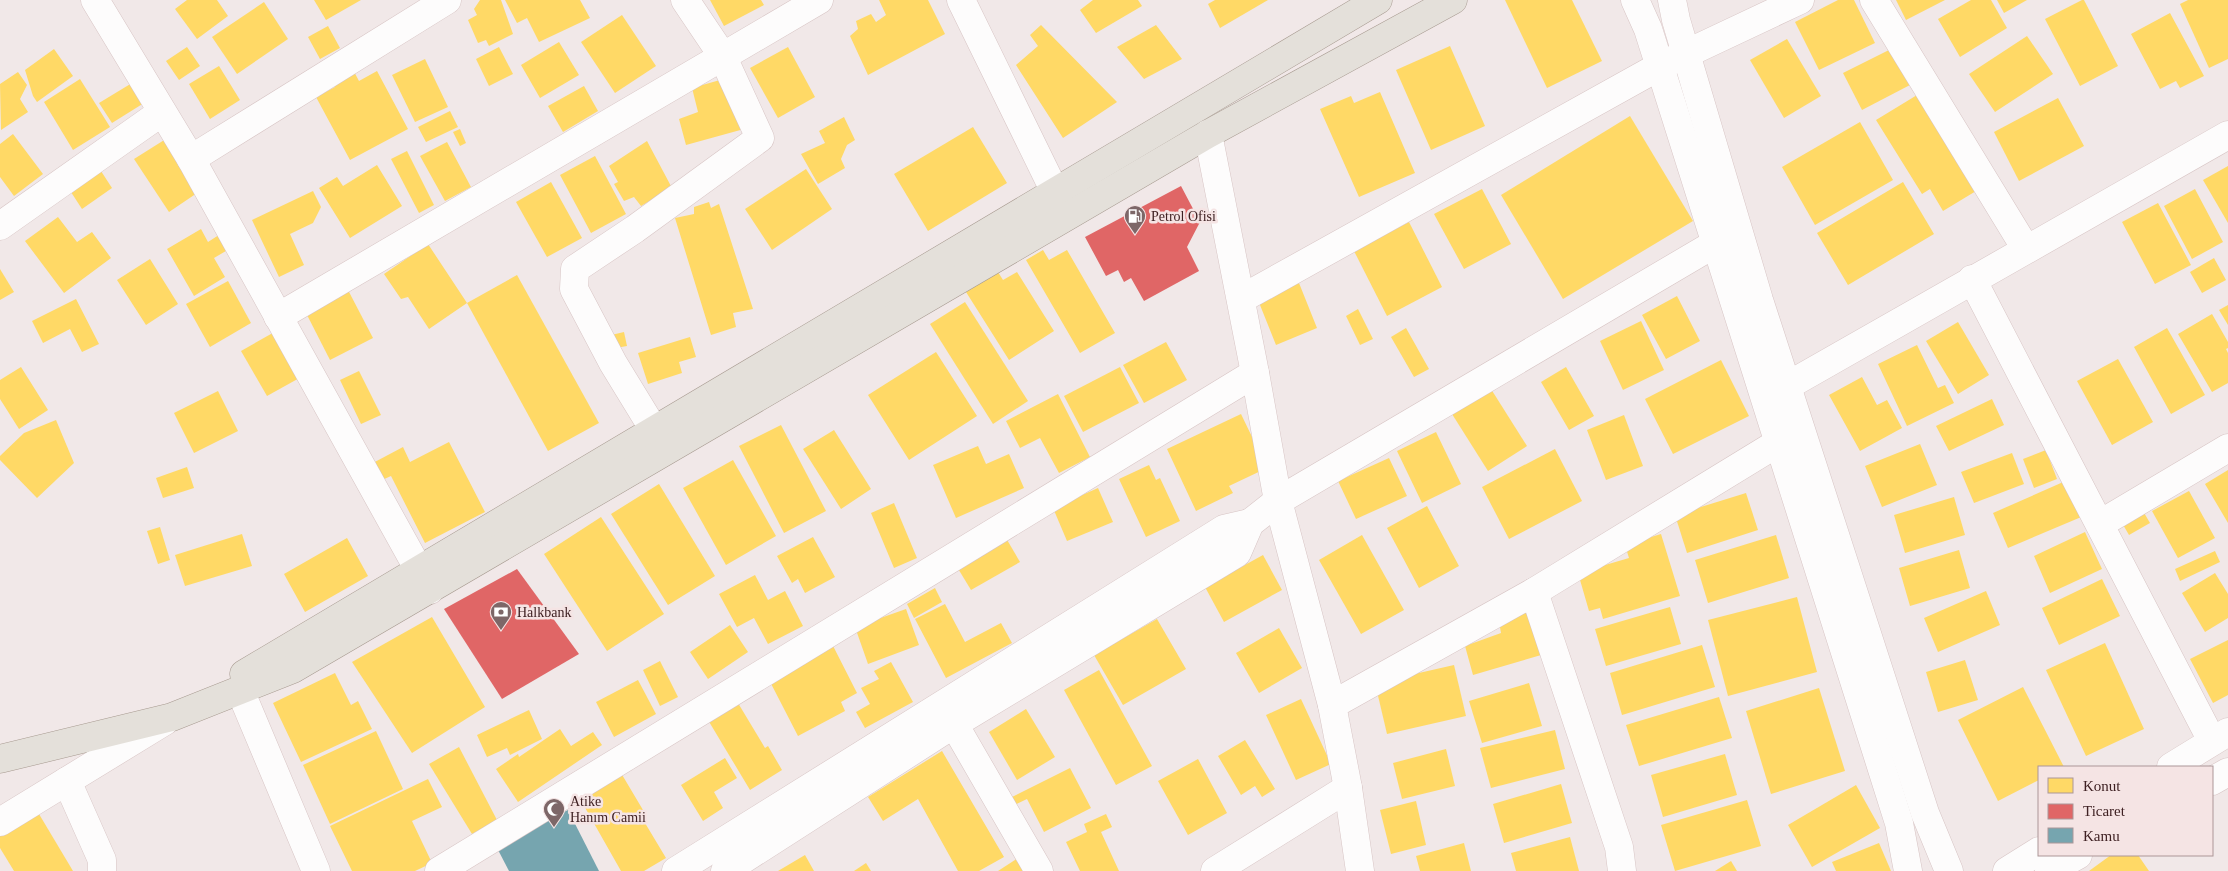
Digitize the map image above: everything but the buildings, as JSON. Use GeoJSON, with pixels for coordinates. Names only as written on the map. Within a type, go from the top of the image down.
{"type":"FeatureCollection","features":[{"type":"Feature","properties":{"kind":"main road"},"geometry":{"type":"LineString","coordinates":[[0,759],[172,717],[292,669],[423,580],[654,430],[1378,0]]}},
{"type":"Feature","properties":{"kind":"main road"},"geometry":{"type":"LineString","coordinates":[[172,717],[423,580],[1208,134],[1453,0]]}},
{"type":"Feature","properties":{"kind":"street"},"geometry":{"type":"LineString","coordinates":[[95,0],[191,159],[423,580]]}},
{"type":"Feature","properties":{"kind":"street"},"geometry":{"type":"LineString","coordinates":[[191,159],[447,0]]}},
{"type":"Feature","properties":{"kind":"street"},"geometry":{"type":"LineString","coordinates":[[654,430],[613,363],[574,289],[575,269],[635,229],[760,138],[722,55],[686,0]]}},
{"type":"Feature","properties":{"kind":"street"},"geometry":{"type":"LineString","coordinates":[[278,316],[819,0]]}},
{"type":"Feature","properties":{"kind":"street"},"geometry":{"type":"LineString","coordinates":[[961,0],[1055,192]]}},
{"type":"Feature","properties":{"kind":"street"},"geometry":{"type":"LineString","coordinates":[[1635,0],[1648,29],[1716,244],[1776,392]]}},
{"type":"Feature","properties":{"kind":"street"},"geometry":{"type":"LineString","coordinates":[[1672,0],[1776,392],[1899,823],[1908,871]]}},
{"type":"Feature","properties":{"kind":"street"},"geometry":{"type":"LineString","coordinates":[[1240,298],[1660,66],[1800,0]]}},
{"type":"Feature","properties":{"kind":"street"},"geometry":{"type":"LineString","coordinates":[[1874,0],[2026,249]]}},
{"type":"Feature","properties":{"kind":"street"},"geometry":{"type":"LineString","coordinates":[[0,226],[162,112]]}},
{"type":"Feature","properties":{"kind":"street"},"geometry":{"type":"LineString","coordinates":[[1208,134],[1278,501],[1332,706],[1348,788],[1360,871]]}},
{"type":"Feature","properties":{"kind":"street"},"geometry":{"type":"LineString","coordinates":[[1776,392],[2228,135]]}},
{"type":"Feature","properties":{"kind":"street"},"geometry":{"type":"LineString","coordinates":[[676,871],[1224,529],[1250,523],[1278,501],[1716,244]]}},
{"type":"Feature","properties":{"kind":"street"},"geometry":{"type":"LineString","coordinates":[[1972,279],[2100,524],[2220,737],[2173,766]]}},
{"type":"Feature","properties":{"kind":"street"},"geometry":{"type":"LineString","coordinates":[[439,871],[1255,373]]}},
{"type":"Feature","properties":{"kind":"street"},"geometry":{"type":"LineString","coordinates":[[1332,706],[1534,592],[1790,436]]}},
{"type":"Feature","properties":{"kind":"street"},"geometry":{"type":"LineString","coordinates":[[1790,436],[1925,813],[1949,871]]}},
{"type":"Feature","properties":{"kind":"street"},"geometry":{"type":"LineString","coordinates":[[2100,524],[2228,448]]}},
{"type":"Feature","properties":{"kind":"street"},"geometry":{"type":"LineString","coordinates":[[725,871],[954,724],[1237,553],[1250,523]]}},
{"type":"Feature","properties":{"kind":"street"},"geometry":{"type":"LineString","coordinates":[[1534,592],[1619,847],[1622,871]]}},
{"type":"Feature","properties":{"kind":"street"},"geometry":{"type":"LineString","coordinates":[[240,690],[316,871]]}},
{"type":"Feature","properties":{"kind":"street"},"geometry":{"type":"LineString","coordinates":[[0,822],[172,717]]}},
{"type":"Feature","properties":{"kind":"street"},"geometry":{"type":"LineString","coordinates":[[954,724],[1039,871]]}},
{"type":"Feature","properties":{"kind":"street"},"geometry":{"type":"LineString","coordinates":[[2213,780],[2228,772]]}},
{"type":"Feature","properties":{"kind":"street"},"geometry":{"type":"LineString","coordinates":[[68,781],[102,860],[102,871]]}},
{"type":"Feature","properties":{"kind":"street"},"geometry":{"type":"LineString","coordinates":[[1216,871],[1348,788]]}},
{"type":"Feature","properties":{"kind":"street"},"geometry":{"type":"LineString","coordinates":[[2007,871],[2038,852]]}},
{"type":"Feature","properties":{"kind":"street"},"geometry":{"type":"LineString","coordinates":[[2049,871],[2076,856]]}},
{"type":"Feature","properties":{"kind":"place","name":"Petrol Ofisi"},"geometry":{"type":"Point","coordinates":[1135,235]}},
{"type":"Feature","properties":{"kind":"place","name":"Halkbank"},"geometry":{"type":"Point","coordinates":[501,631]}},
{"type":"Feature","properties":{"kind":"place","name":"Atike Hanım Camii"},"geometry":{"type":"Point","coordinates":[554,828]}}]}
